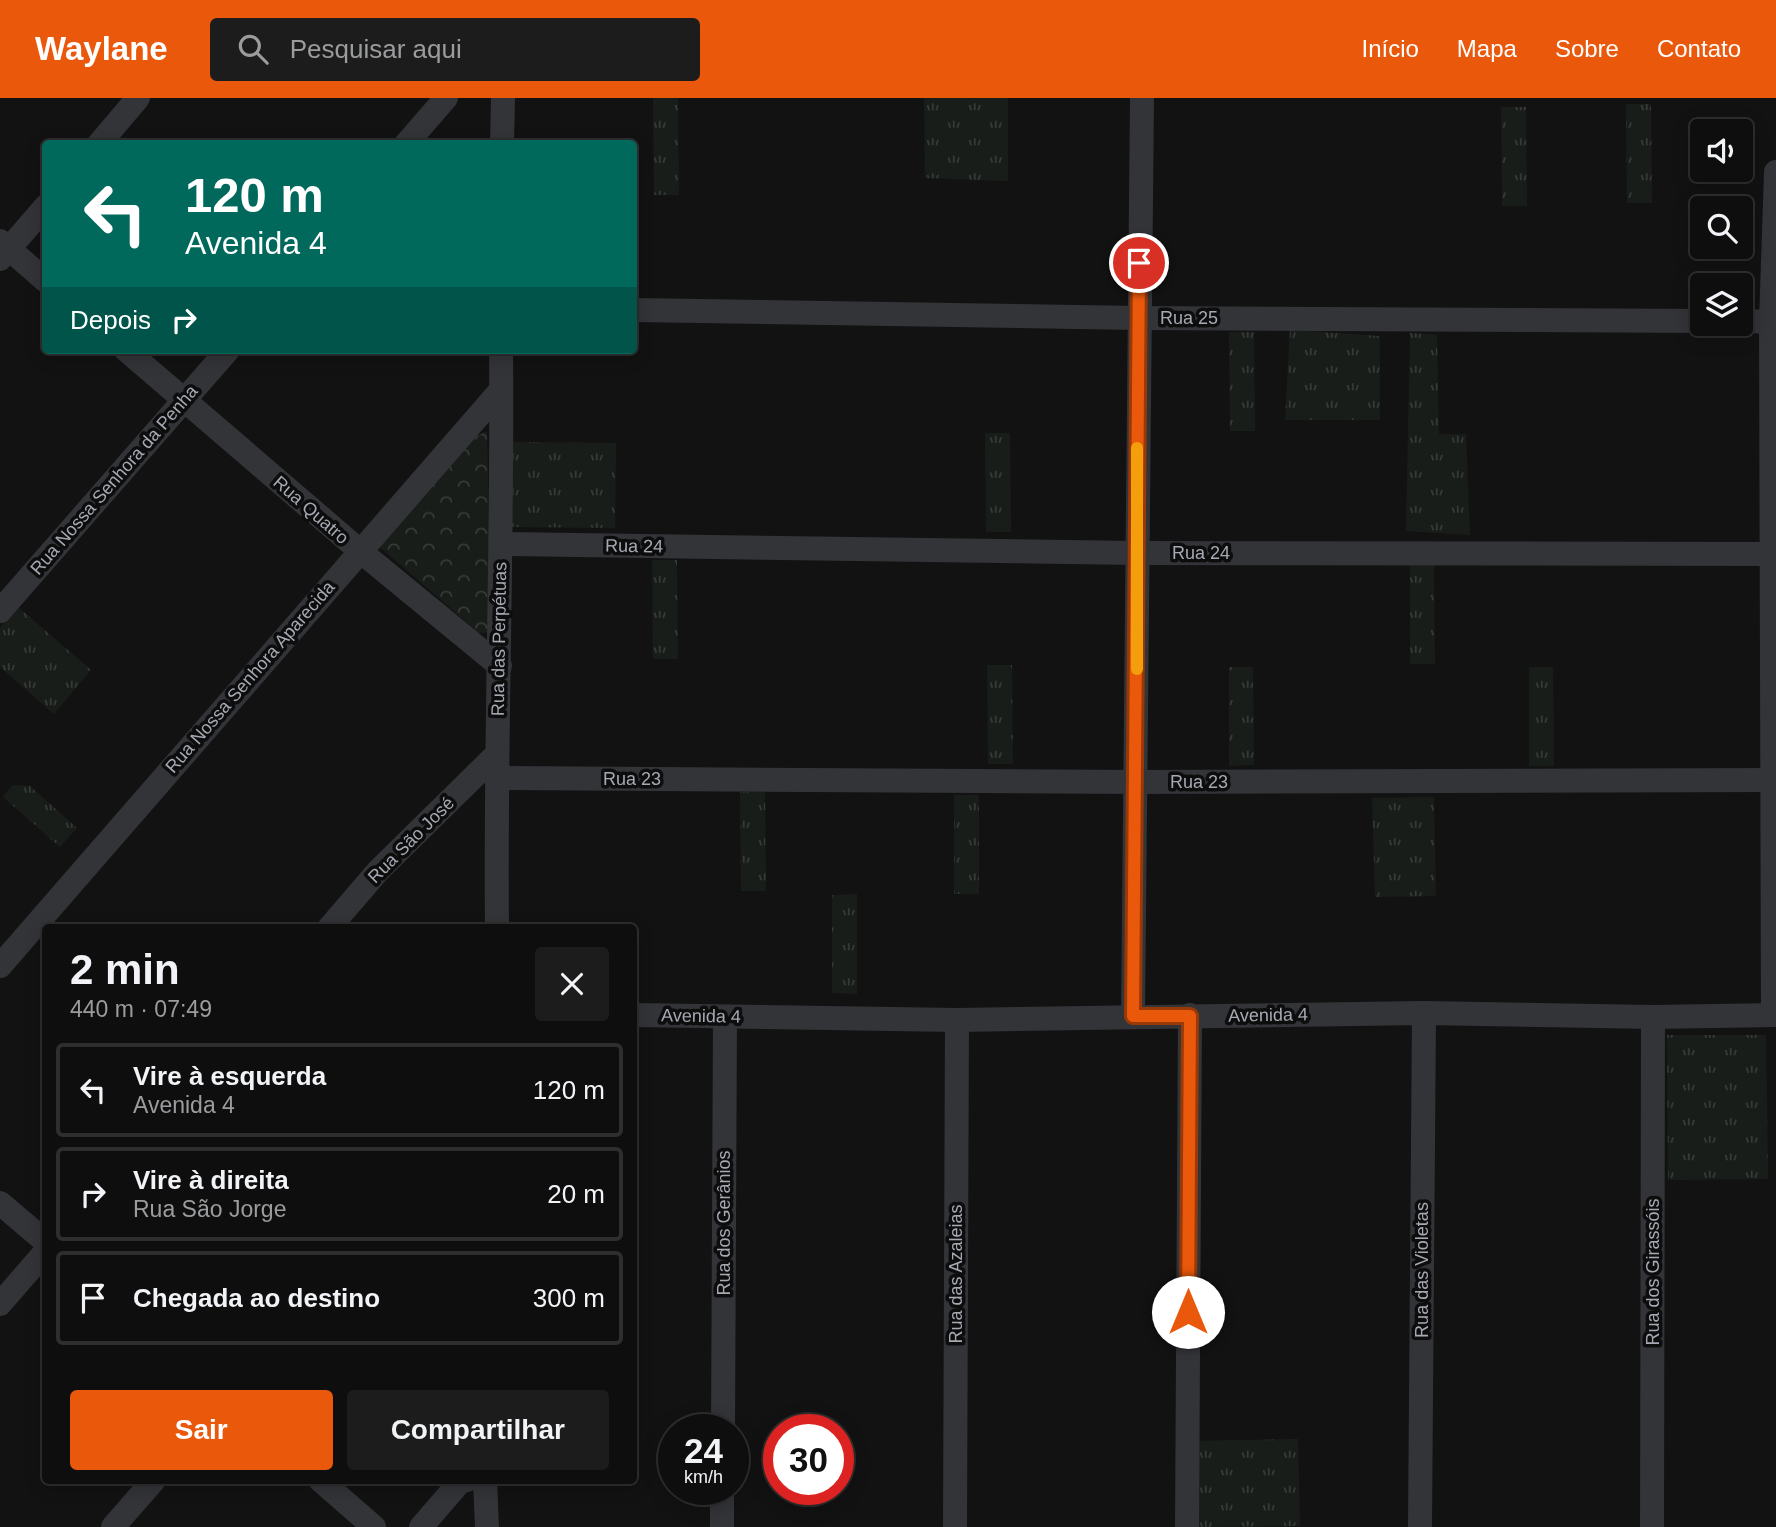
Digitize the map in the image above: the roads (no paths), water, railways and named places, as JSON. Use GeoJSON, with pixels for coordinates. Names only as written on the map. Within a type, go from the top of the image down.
{"type":"FeatureCollection","features":[{"type":"Feature","properties":{"kind":"street"},"geometry":{"type":"LineString","coordinates":[[102,140],[138,98]]}},
{"type":"Feature","properties":{"kind":"street"},"geometry":{"type":"LineString","coordinates":[[409,140],[446,98]]}},
{"type":"Feature","properties":{"kind":"street"},"geometry":{"type":"LineString","coordinates":[[502,140],[503,98]]}},
{"type":"Feature","properties":{"kind":"street"},"geometry":{"type":"LineString","coordinates":[[1133,1016],[1142,98]]}},
{"type":"Feature","properties":{"kind":"street"},"geometry":{"type":"LineString","coordinates":[[1775,1015],[1773,322],[1776,172]]}},
{"type":"Feature","properties":{"kind":"street"},"geometry":{"type":"LineString","coordinates":[[42,210],[3,250],[42,278]]}},
{"type":"Feature","properties":{"kind":"street","name":"Rua 25"},"geometry":{"type":"LineString","coordinates":[[637,310],[1138,318],[1690,321]]}},
{"type":"Feature","properties":{"kind":"street"},"geometry":{"type":"LineString","coordinates":[[1753,321],[1773,322]]}},
{"type":"Feature","properties":{"kind":"street","name":"Rua Quatro"},"geometry":{"type":"LineString","coordinates":[[131,354],[360,551],[500,666]]}},
{"type":"Feature","properties":{"kind":"street","name":"Rua Nossa Senhora da Penha"},"geometry":{"type":"LineString","coordinates":[[0,611],[225,354]]}},
{"type":"Feature","properties":{"kind":"street","name":"Rua das Perpétuas"},"geometry":{"type":"LineString","coordinates":[[497,924],[501,354]]}},
{"type":"Feature","properties":{"kind":"street","name":"Rua Nossa Senhora Aparecida"},"geometry":{"type":"LineString","coordinates":[[0,966],[501,390]]}},
{"type":"Feature","properties":{"kind":"street","name":"Rua 24"},"geometry":{"type":"LineString","coordinates":[[501,544],[1137,553],[1774,554]]}},
{"type":"Feature","properties":{"kind":"street","name":"Rua 23"},"geometry":{"type":"LineString","coordinates":[[496,766],[1136,782],[1774,780]]}},
{"type":"Feature","properties":{"kind":"street","name":"Rua São José"},"geometry":{"type":"LineString","coordinates":[[332,924],[378,871],[496,766]]}},
{"type":"Feature","properties":{"kind":"street","name":"Avenida 4"},"geometry":{"type":"LineString","coordinates":[[637,1015],[957,1020],[1424,1013],[1653,1017],[1775,1015]]}},
{"type":"Feature","properties":{"kind":"street","name":"Rua das Violetas"},"geometry":{"type":"LineString","coordinates":[[1420,1527],[1424,1013]]}},
{"type":"Feature","properties":{"kind":"street"},"geometry":{"type":"LineString","coordinates":[[1187,1527],[1190,1016]]}},
{"type":"Feature","properties":{"kind":"street","name":"Rua dos Gerânios"},"geometry":{"type":"LineString","coordinates":[[723,1414],[725,1017]]}},
{"type":"Feature","properties":{"kind":"street","name":"Rua dos Girassóis"},"geometry":{"type":"LineString","coordinates":[[1652,1527],[1653,1017]]}},
{"type":"Feature","properties":{"kind":"street","name":"Rua das Azaleias"},"geometry":{"type":"LineString","coordinates":[[955,1527],[957,1020]]}},
{"type":"Feature","properties":{"kind":"street"},"geometry":{"type":"LineString","coordinates":[[0,1203],[42,1239]]}},
{"type":"Feature","properties":{"kind":"street"},"geometry":{"type":"LineString","coordinates":[[0,1304],[42,1256]]}},
{"type":"Feature","properties":{"kind":"street"},"geometry":{"type":"LineString","coordinates":[[113,1527],[151,1484]]}},
{"type":"Feature","properties":{"kind":"street"},"geometry":{"type":"LineString","coordinates":[[325,1484],[374,1527]]}},
{"type":"Feature","properties":{"kind":"street"},"geometry":{"type":"LineString","coordinates":[[421,1527],[458,1484]]}},
{"type":"Feature","properties":{"kind":"street"},"geometry":{"type":"LineString","coordinates":[[485,1484],[487,1527]]}},
{"type":"Feature","properties":{"kind":"street"},"geometry":{"type":"LineString","coordinates":[[722,1505],[722,1527]]}}]}
